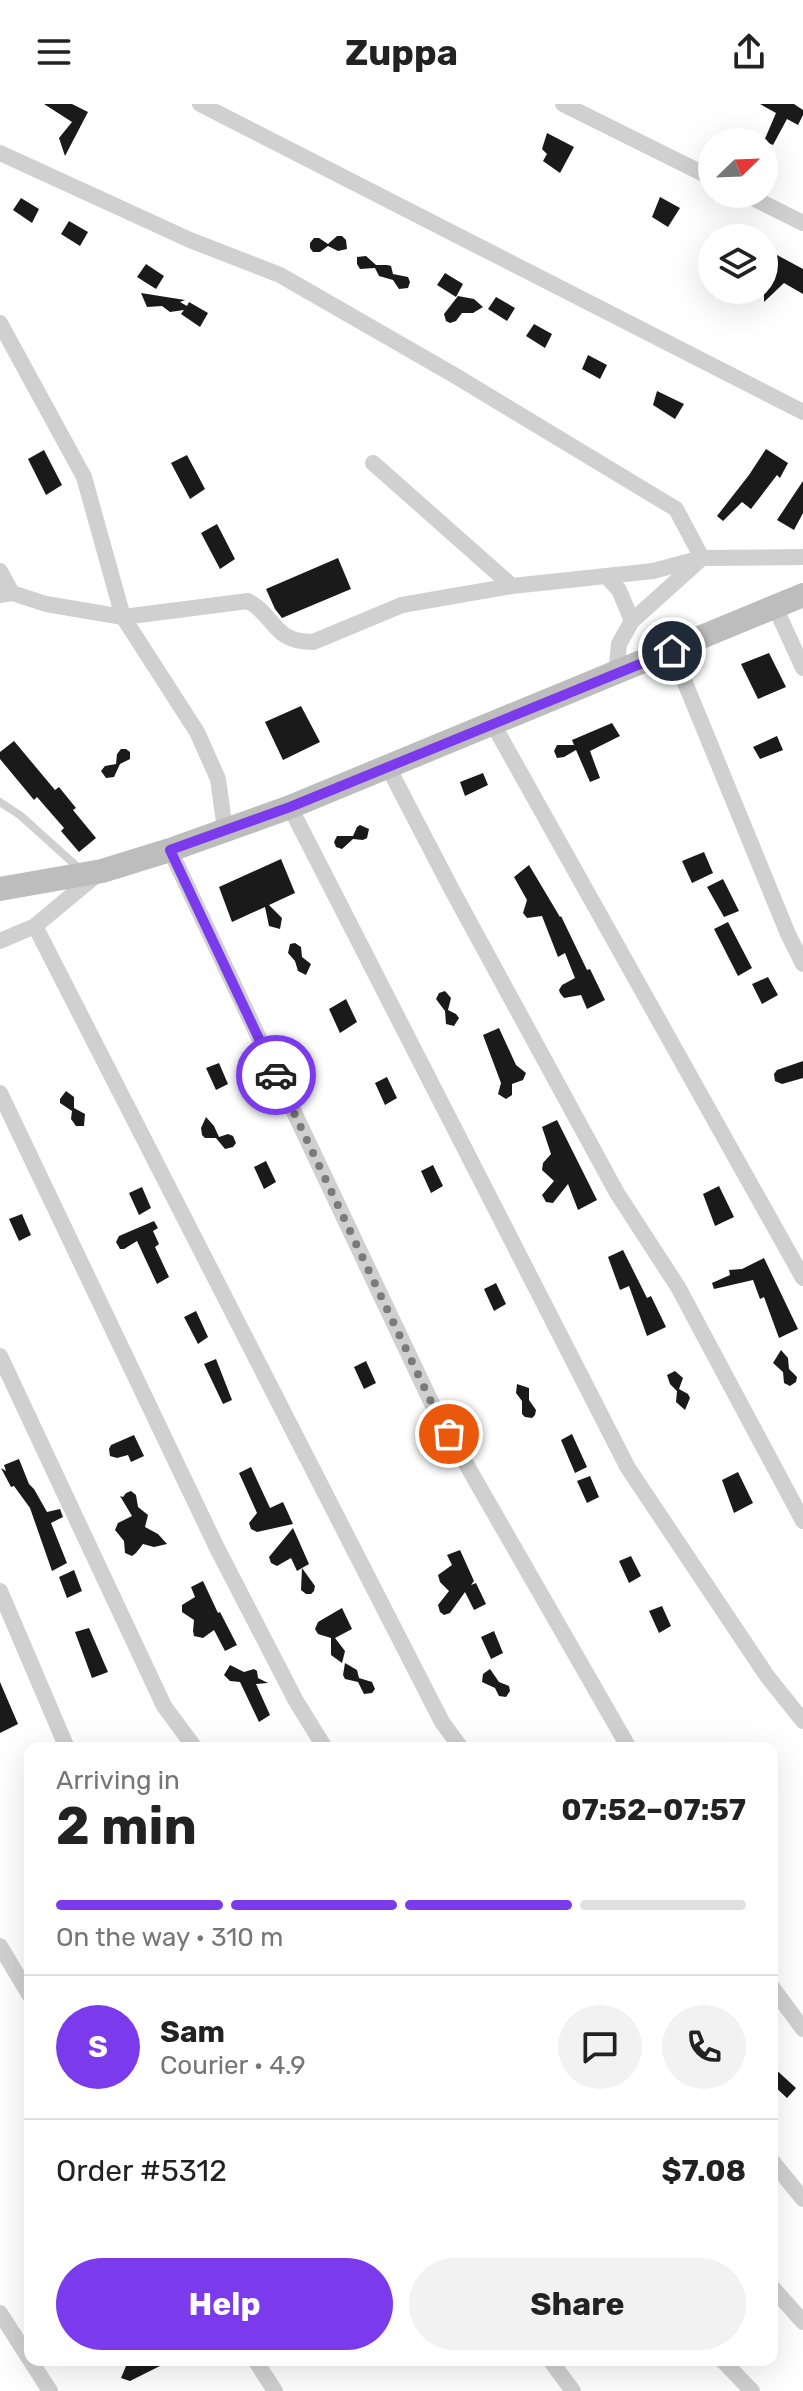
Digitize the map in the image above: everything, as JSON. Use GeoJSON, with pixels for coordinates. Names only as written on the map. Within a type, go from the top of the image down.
{"type":"FeatureCollection","features":[{"type":"Feature","properties":{"kind":"street"},"geometry":{"type":"LineString","coordinates":[[200,104],[803,412]]}},
{"type":"Feature","properties":{"kind":"street"},"geometry":{"type":"LineString","coordinates":[[563,104],[698,171]]}},
{"type":"Feature","properties":{"kind":"street"},"geometry":{"type":"LineString","coordinates":[[0,153],[190,240],[280,275],[454,375],[676,509],[702,558]]}},
{"type":"Feature","properties":{"kind":"street"},"geometry":{"type":"LineString","coordinates":[[773,208],[803,223]]}},
{"type":"Feature","properties":{"kind":"street"},"geometry":{"type":"LineString","coordinates":[[0,323],[84,477],[123,617],[197,732],[218,779],[225,830]]}},
{"type":"Feature","properties":{"kind":"street"},"geometry":{"type":"LineString","coordinates":[[373,463],[512,586]]}},
{"type":"Feature","properties":{"kind":"street"},"geometry":{"type":"LineString","coordinates":[[0,571],[6,594],[123,617],[248,601],[258,606],[285,637],[313,642],[402,605],[512,586],[653,571],[702,558],[803,557]]}},
{"type":"Feature","properties":{"kind":"street"},"geometry":{"type":"LineString","coordinates":[[616,674],[619,644],[632,621],[702,558]]}},
{"type":"Feature","properties":{"kind":"street"},"geometry":{"type":"LineString","coordinates":[[607,577],[619,590],[632,621]]}},
{"type":"Feature","properties":{"kind":"street"},"geometry":{"type":"LineString","coordinates":[[0,889],[93,872],[170,850],[290,807],[803,595]]}},
{"type":"Feature","properties":{"kind":"street"},"geometry":{"type":"LineString","coordinates":[[775,607],[803,668]]}},
{"type":"Feature","properties":{"kind":"street"},"geometry":{"type":"LineString","coordinates":[[672,651],[803,964]]}},
{"type":"Feature","properties":{"kind":"street"},"geometry":{"type":"LineString","coordinates":[[493,724],[803,1278]]}},
{"type":"Feature","properties":{"kind":"street"},"geometry":{"type":"LineString","coordinates":[[388,767],[602,1166],[678,1287],[803,1521]]}},
{"type":"Feature","properties":{"kind":"street"},"geometry":{"type":"LineString","coordinates":[[290,807],[628,1468],[767,1676],[803,1721]]}},
{"type":"Feature","properties":{"kind":"street"},"geometry":{"type":"LineString","coordinates":[[170,850],[434,1408],[626,1742]]}},
{"type":"Feature","properties":{"kind":"street"},"geometry":{"type":"LineString","coordinates":[[0,941],[35,926],[93,872]]}},
{"type":"Feature","properties":{"kind":"street"},"geometry":{"type":"LineString","coordinates":[[35,926],[442,1722],[457,1742]]}},
{"type":"Feature","properties":{"kind":"street"},"geometry":{"type":"LineString","coordinates":[[0,1093],[216,1546],[296,1701],[321,1742]]}},
{"type":"Feature","properties":{"kind":"street"},"geometry":{"type":"LineString","coordinates":[[0,1356],[164,1706],[191,1742]]}},
{"type":"Feature","properties":{"kind":"street"},"geometry":{"type":"LineString","coordinates":[[0,1591],[64,1742]]}},
{"type":"Feature","properties":{"kind":"street"},"geometry":{"type":"LineString","coordinates":[[0,1946],[24,1986]]}},
{"type":"Feature","properties":{"kind":"street"},"geometry":{"type":"LineString","coordinates":[[778,1995],[803,2029]]}},
{"type":"Feature","properties":{"kind":"street"},"geometry":{"type":"LineString","coordinates":[[778,2168],[803,2199]]}},
{"type":"Feature","properties":{"kind":"street"},"geometry":{"type":"LineString","coordinates":[[778,2294],[803,2322]]}},
{"type":"Feature","properties":{"kind":"street"},"geometry":{"type":"LineString","coordinates":[[0,2313],[24,2350]]}},
{"type":"Feature","properties":{"kind":"street"},"geometry":{"type":"LineString","coordinates":[[34,2366],[50,2391]]}},
{"type":"Feature","properties":{"kind":"street"},"geometry":{"type":"LineString","coordinates":[[259,2366],[275,2391]]}},
{"type":"Feature","properties":{"kind":"street"},"geometry":{"type":"LineString","coordinates":[[554,2366],[573,2391]]}},
{"type":"Feature","properties":{"kind":"street"},"geometry":{"type":"LineString","coordinates":[[728,2366],[752,2391]]}},
{"type":"Feature","properties":{"kind":"lane"},"geometry":{"type":"LineString","coordinates":[[0,802],[93,872]]}},
{"type":"Feature","properties":{"kind":"building"},"geometry":{"type":"Polygon","coordinates":[[[44,104],[72,104],[88,112],[65,156],[59,138],[72,122],[44,104]]]}},
{"type":"Feature","properties":{"kind":"building"},"geometry":{"type":"Polygon","coordinates":[[[760,104],[794,104],[803,110],[798,125],[787,119],[778,136],[778,128],[770,128],[776,113],[760,104]]]}},
{"type":"Feature","properties":{"kind":"building"},"geometry":{"type":"Polygon","coordinates":[[[547,133],[574,147],[560,173],[543,161],[547,154],[542,149],[547,133]]]}},
{"type":"Feature","properties":{"kind":"building"},"geometry":{"type":"Polygon","coordinates":[[[660,197],[680,208],[668,227],[652,217],[660,197]]]}},
{"type":"Feature","properties":{"kind":"building"},"geometry":{"type":"Polygon","coordinates":[[[21,198],[39,209],[32,223],[13,210],[21,198]]]}},
{"type":"Feature","properties":{"kind":"building"},"geometry":{"type":"Polygon","coordinates":[[[69,221],[88,232],[80,246],[61,234],[69,221]]]}},
{"type":"Feature","properties":{"kind":"building"},"geometry":{"type":"Polygon","coordinates":[[[337,236],[346,240],[347,249],[338,251],[328,246],[320,252],[313,252],[310,248],[314,238],[328,244],[337,236]]]}},
{"type":"Feature","properties":{"kind":"building"},"geometry":{"type":"Polygon","coordinates":[[[366,256],[376,265],[391,266],[393,274],[408,277],[408,288],[399,289],[393,280],[379,276],[375,268],[360,269],[357,257],[366,256]]]}},
{"type":"Feature","properties":{"kind":"building"},"geometry":{"type":"Polygon","coordinates":[[[778,256],[803,269],[803,294],[784,283],[778,289],[778,256]]]}},
{"type":"Feature","properties":{"kind":"building"},"geometry":{"type":"Polygon","coordinates":[[[146,264],[164,276],[156,289],[137,277],[146,264]]]}},
{"type":"Feature","properties":{"kind":"building"},"geometry":{"type":"Polygon","coordinates":[[[445,273],[463,284],[456,297],[437,285],[445,273]]]}},
{"type":"Feature","properties":{"kind":"building"},"geometry":{"type":"Polygon","coordinates":[[[141,293],[185,300],[180,302],[187,306],[189,302],[208,313],[200,327],[181,314],[184,310],[170,312],[162,306],[147,307],[141,293]]]}},
{"type":"Feature","properties":{"kind":"building"},"geometry":{"type":"Polygon","coordinates":[[[458,296],[474,299],[483,307],[473,313],[462,313],[450,323],[444,314],[458,296]]]}},
{"type":"Feature","properties":{"kind":"building"},"geometry":{"type":"Polygon","coordinates":[[[496,297],[515,308],[507,321],[488,309],[496,297]]]}},
{"type":"Feature","properties":{"kind":"building"},"geometry":{"type":"Polygon","coordinates":[[[534,324],[552,334],[545,348],[526,336],[534,324]]]}},
{"type":"Feature","properties":{"kind":"building"},"geometry":{"type":"Polygon","coordinates":[[[588,355],[607,365],[600,379],[582,369],[588,355]]]}},
{"type":"Feature","properties":{"kind":"building"},"geometry":{"type":"Polygon","coordinates":[[[657,391],[684,404],[675,419],[653,405],[657,391]]]}},
{"type":"Feature","properties":{"kind":"building"},"geometry":{"type":"Polygon","coordinates":[[[766,449],[788,463],[780,478],[777,475],[751,509],[742,502],[723,521],[717,516],[766,449]]]}},
{"type":"Feature","properties":{"kind":"building"},"geometry":{"type":"Polygon","coordinates":[[[44,450],[62,485],[46,495],[28,459],[44,450]]]}},
{"type":"Feature","properties":{"kind":"building"},"geometry":{"type":"Polygon","coordinates":[[[187,455],[205,489],[190,499],[171,463],[187,455]]]}},
{"type":"Feature","properties":{"kind":"building"},"geometry":{"type":"Polygon","coordinates":[[[803,481],[803,513],[794,530],[777,520],[803,481]]]}},
{"type":"Feature","properties":{"kind":"building"},"geometry":{"type":"Polygon","coordinates":[[[217,524],[235,559],[220,569],[201,533],[217,524]]]}},
{"type":"Feature","properties":{"kind":"building"},"geometry":{"type":"Polygon","coordinates":[[[338,558],[351,589],[282,618],[266,589],[338,558]]]}},
{"type":"Feature","properties":{"kind":"building"},"geometry":{"type":"Polygon","coordinates":[[[769,653],[786,687],[758,699],[741,664],[769,653]]]}},
{"type":"Feature","properties":{"kind":"building"},"geometry":{"type":"Polygon","coordinates":[[[301,706],[320,742],[283,760],[265,722],[301,706]]]}},
{"type":"Feature","properties":{"kind":"building"},"geometry":{"type":"Polygon","coordinates":[[[612,723],[620,736],[590,751],[600,778],[590,782],[576,750],[557,758],[554,751],[557,745],[574,745],[572,740],[612,723]]]}},
{"type":"Feature","properties":{"kind":"building"},"geometry":{"type":"Polygon","coordinates":[[[777,736],[783,750],[760,759],[753,747],[777,736]]]}},
{"type":"Feature","properties":{"kind":"building"},"geometry":{"type":"Polygon","coordinates":[[[14,741],[55,790],[59,787],[96,838],[79,852],[61,831],[64,828],[37,797],[34,800],[0,759],[0,752],[14,741]]]}},
{"type":"Feature","properties":{"kind":"building"},"geometry":{"type":"Polygon","coordinates":[[[121,749],[130,752],[130,759],[120,764],[114,777],[106,778],[101,771],[105,766],[116,764],[121,749]]]}},
{"type":"Feature","properties":{"kind":"building"},"geometry":{"type":"Polygon","coordinates":[[[483,773],[488,785],[465,796],[460,782],[483,773]]]}},
{"type":"Feature","properties":{"kind":"building"},"geometry":{"type":"Polygon","coordinates":[[[360,825],[369,829],[367,838],[353,839],[342,849],[336,847],[334,842],[337,836],[353,836],[360,825]]]}},
{"type":"Feature","properties":{"kind":"building"},"geometry":{"type":"Polygon","coordinates":[[[704,852],[713,873],[692,883],[682,861],[704,852]]]}},
{"type":"Feature","properties":{"kind":"building"},"geometry":{"type":"Polygon","coordinates":[[[281,859],[295,893],[269,905],[282,918],[280,929],[269,926],[265,907],[232,922],[219,887],[281,859]]]}},
{"type":"Feature","properties":{"kind":"building"},"geometry":{"type":"Polygon","coordinates":[[[529,865],[561,916],[605,1000],[587,1009],[581,995],[564,998],[560,993],[562,985],[575,978],[565,953],[558,957],[542,916],[527,918],[523,913],[527,900],[514,877],[529,865]]]}},
{"type":"Feature","properties":{"kind":"building"},"geometry":{"type":"Polygon","coordinates":[[[723,879],[739,911],[724,917],[707,887],[723,879]]]}},
{"type":"Feature","properties":{"kind":"building"},"geometry":{"type":"Polygon","coordinates":[[[728,922],[752,968],[738,976],[714,929],[728,922]]]}},
{"type":"Feature","properties":{"kind":"building"},"geometry":{"type":"Polygon","coordinates":[[[290,944],[301,947],[302,957],[311,964],[306,975],[298,971],[288,953],[290,944]]]}},
{"type":"Feature","properties":{"kind":"building"},"geometry":{"type":"Polygon","coordinates":[[[768,977],[778,995],[762,1004],[752,984],[768,977]]]}},
{"type":"Feature","properties":{"kind":"building"},"geometry":{"type":"Polygon","coordinates":[[[445,991],[451,998],[448,1010],[459,1018],[454,1026],[446,1024],[445,1011],[436,999],[439,993],[445,991]]]}},
{"type":"Feature","properties":{"kind":"building"},"geometry":{"type":"Polygon","coordinates":[[[346,999],[357,1022],[340,1033],[329,1009],[346,999]]]}},
{"type":"Feature","properties":{"kind":"building"},"geometry":{"type":"Polygon","coordinates":[[[499,1028],[516,1065],[526,1073],[523,1080],[512,1084],[512,1095],[506,1099],[498,1094],[501,1083],[483,1035],[499,1028]]]}},
{"type":"Feature","properties":{"kind":"building"},"geometry":{"type":"Polygon","coordinates":[[[803,1061],[803,1078],[782,1084],[775,1081],[777,1070],[803,1061]]]}},
{"type":"Feature","properties":{"kind":"building"},"geometry":{"type":"Polygon","coordinates":[[[219,1063],[228,1084],[216,1090],[206,1068],[219,1063]]]}},
{"type":"Feature","properties":{"kind":"building"},"geometry":{"type":"Polygon","coordinates":[[[387,1077],[397,1098],[385,1105],[375,1083],[387,1077]]]}},
{"type":"Feature","properties":{"kind":"building"},"geometry":{"type":"Polygon","coordinates":[[[66,1091],[74,1097],[74,1108],[85,1114],[84,1126],[76,1126],[71,1119],[72,1111],[60,1103],[66,1091]]]}},
{"type":"Feature","properties":{"kind":"building"},"geometry":{"type":"Polygon","coordinates":[[[206,1117],[219,1137],[233,1136],[236,1143],[233,1147],[225,1149],[216,1138],[202,1135],[201,1128],[206,1117]]]}},
{"type":"Feature","properties":{"kind":"building"},"geometry":{"type":"Polygon","coordinates":[[[557,1120],[597,1200],[578,1210],[568,1184],[553,1203],[546,1202],[542,1195],[554,1181],[542,1170],[543,1163],[551,1154],[542,1127],[557,1120]]]}},
{"type":"Feature","properties":{"kind":"building"},"geometry":{"type":"Polygon","coordinates":[[[266,1161],[276,1182],[264,1189],[254,1167],[266,1161]]]}},
{"type":"Feature","properties":{"kind":"building"},"geometry":{"type":"Polygon","coordinates":[[[433,1165],[443,1186],[431,1193],[421,1171],[433,1165]]]}},
{"type":"Feature","properties":{"kind":"building"},"geometry":{"type":"Polygon","coordinates":[[[719,1186],[734,1217],[715,1226],[703,1194],[719,1186]]]}},
{"type":"Feature","properties":{"kind":"building"},"geometry":{"type":"Polygon","coordinates":[[[142,1187],[151,1208],[139,1215],[129,1193],[142,1187]]]}},
{"type":"Feature","properties":{"kind":"building"},"geometry":{"type":"Polygon","coordinates":[[[22,1214],[31,1235],[19,1241],[9,1219],[22,1214]]]}},
{"type":"Feature","properties":{"kind":"building"},"geometry":{"type":"Polygon","coordinates":[[[154,1221],[158,1228],[153,1231],[159,1244],[155,1247],[169,1277],[157,1284],[137,1241],[124,1249],[120,1249],[116,1242],[119,1236],[154,1221]]]}},
{"type":"Feature","properties":{"kind":"building"},"geometry":{"type":"Polygon","coordinates":[[[623,1250],[647,1298],[651,1296],[666,1327],[647,1336],[629,1286],[620,1290],[608,1257],[623,1250]]]}},
{"type":"Feature","properties":{"kind":"building"},"geometry":{"type":"Polygon","coordinates":[[[764,1258],[798,1329],[779,1338],[764,1297],[760,1299],[753,1280],[714,1289],[712,1283],[730,1275],[729,1270],[742,1269],[764,1258]]]}},
{"type":"Feature","properties":{"kind":"building"},"geometry":{"type":"Polygon","coordinates":[[[496,1283],[506,1304],[494,1311],[484,1289],[496,1283]]]}},
{"type":"Feature","properties":{"kind":"building"},"geometry":{"type":"Polygon","coordinates":[[[196,1311],[208,1337],[198,1344],[184,1317],[196,1311]]]}},
{"type":"Feature","properties":{"kind":"building"},"geometry":{"type":"Polygon","coordinates":[[[781,1350],[788,1358],[789,1369],[797,1377],[790,1386],[784,1383],[783,1372],[773,1363],[781,1350]]]}},
{"type":"Feature","properties":{"kind":"building"},"geometry":{"type":"Polygon","coordinates":[[[216,1359],[232,1400],[223,1404],[204,1364],[216,1359]]]}},
{"type":"Feature","properties":{"kind":"building"},"geometry":{"type":"Polygon","coordinates":[[[366,1361],[376,1383],[364,1389],[354,1367],[366,1361]]]}},
{"type":"Feature","properties":{"kind":"building"},"geometry":{"type":"Polygon","coordinates":[[[675,1371],[683,1378],[679,1389],[690,1398],[685,1410],[676,1402],[677,1391],[667,1375],[675,1371]]]}},
{"type":"Feature","properties":{"kind":"building"},"geometry":{"type":"Polygon","coordinates":[[[517,1384],[529,1388],[529,1400],[536,1410],[532,1418],[522,1414],[522,1401],[516,1393],[517,1384]]]}},
{"type":"Feature","properties":{"kind":"building"},"geometry":{"type":"Polygon","coordinates":[[[572,1434],[587,1467],[575,1473],[561,1440],[572,1434]]]}},
{"type":"Feature","properties":{"kind":"building"},"geometry":{"type":"Polygon","coordinates":[[[134,1435],[144,1456],[131,1462],[128,1455],[110,1456],[111,1445],[134,1435]]]}},
{"type":"Feature","properties":{"kind":"building"},"geometry":{"type":"Polygon","coordinates":[[[19,1459],[29,1484],[47,1512],[60,1509],[63,1517],[51,1523],[67,1563],[52,1571],[30,1508],[14,1486],[11,1487],[1,1468],[6,1471],[4,1465],[19,1459]]]}},
{"type":"Feature","properties":{"kind":"building"},"geometry":{"type":"Polygon","coordinates":[[[251,1467],[270,1508],[283,1502],[293,1524],[257,1532],[251,1529],[249,1523],[257,1513],[239,1473],[251,1467]]]}},
{"type":"Feature","properties":{"kind":"building"},"geometry":{"type":"Polygon","coordinates":[[[738,1472],[753,1503],[734,1513],[722,1480],[738,1472]]]}},
{"type":"Feature","properties":{"kind":"building"},"geometry":{"type":"Polygon","coordinates":[[[590,1476],[599,1497],[587,1503],[577,1481],[590,1476]]]}},
{"type":"Feature","properties":{"kind":"building"},"geometry":{"type":"Polygon","coordinates":[[[131,1491],[136,1495],[138,1507],[148,1515],[145,1527],[158,1534],[167,1544],[154,1547],[143,1544],[132,1556],[125,1553],[124,1541],[115,1530],[118,1523],[132,1516],[120,1496],[131,1491]]]}},
{"type":"Feature","properties":{"kind":"building"},"geometry":{"type":"Polygon","coordinates":[[[293,1528],[309,1564],[297,1571],[291,1558],[277,1566],[271,1563],[269,1557],[293,1528]]]}},
{"type":"Feature","properties":{"kind":"building"},"geometry":{"type":"Polygon","coordinates":[[[460,1550],[474,1581],[471,1585],[476,1583],[486,1604],[474,1610],[465,1592],[450,1613],[444,1615],[438,1605],[449,1591],[438,1575],[452,1565],[447,1555],[460,1550]]]}},
{"type":"Feature","properties":{"kind":"building"},"geometry":{"type":"Polygon","coordinates":[[[631,1556],[641,1576],[629,1583],[619,1561],[631,1556]]]}},
{"type":"Feature","properties":{"kind":"building"},"geometry":{"type":"Polygon","coordinates":[[[302,1568],[315,1586],[311,1594],[301,1590],[302,1568]]]}},
{"type":"Feature","properties":{"kind":"building"},"geometry":{"type":"Polygon","coordinates":[[[74,1570],[82,1591],[67,1598],[59,1577],[74,1570]]]}},
{"type":"Feature","properties":{"kind":"building"},"geometry":{"type":"Polygon","coordinates":[[[203,1581],[237,1645],[225,1651],[214,1630],[203,1638],[194,1636],[194,1620],[182,1612],[182,1605],[195,1597],[191,1587],[203,1581]]]}},
{"type":"Feature","properties":{"kind":"building"},"geometry":{"type":"Polygon","coordinates":[[[662,1606],[671,1626],[659,1633],[649,1611],[662,1606]]]}},
{"type":"Feature","properties":{"kind":"building"},"geometry":{"type":"Polygon","coordinates":[[[342,1608],[352,1629],[335,1638],[345,1651],[342,1663],[331,1655],[331,1638],[318,1634],[315,1629],[318,1622],[342,1608]]]}},
{"type":"Feature","properties":{"kind":"building"},"geometry":{"type":"Polygon","coordinates":[[[89,1628],[108,1672],[92,1678],[75,1632],[89,1628]]]}},
{"type":"Feature","properties":{"kind":"building"},"geometry":{"type":"Polygon","coordinates":[[[494,1631],[503,1653],[491,1659],[481,1637],[494,1631]]]}},
{"type":"Feature","properties":{"kind":"building"},"geometry":{"type":"Polygon","coordinates":[[[345,1663],[357,1670],[359,1678],[372,1682],[375,1689],[372,1693],[364,1694],[358,1682],[345,1679],[345,1663]]]}},
{"type":"Feature","properties":{"kind":"building"},"geometry":{"type":"Polygon","coordinates":[[[230,1665],[244,1672],[254,1669],[258,1678],[268,1683],[256,1684],[270,1715],[259,1722],[240,1682],[230,1681],[224,1675],[230,1665]]]}},
{"type":"Feature","properties":{"kind":"building"},"geometry":{"type":"Polygon","coordinates":[[[490,1669],[499,1682],[509,1686],[506,1697],[499,1696],[495,1688],[482,1682],[483,1674],[490,1669]]]}},
{"type":"Feature","properties":{"kind":"building"},"geometry":{"type":"Polygon","coordinates":[[[0,1682],[18,1724],[0,1733],[0,1682]]]}},
{"type":"Feature","properties":{"kind":"building"},"geometry":{"type":"Polygon","coordinates":[[[778,2072],[796,2088],[787,2098],[778,2090],[778,2072]]]}},
{"type":"Feature","properties":{"kind":"building"},"geometry":{"type":"Polygon","coordinates":[[[126,2366],[160,2366],[130,2381],[121,2378],[126,2366]]]}},
{"type":"Feature","properties":{"kind":"way so far"},"geometry":{"type":"LineString","coordinates":[[276,1075],[449,1434]]}},
{"type":"Feature","properties":{"kind":"route"},"geometry":{"type":"LineString","coordinates":[[276,1075],[170,850],[290,807],[672,651]]}}]}
